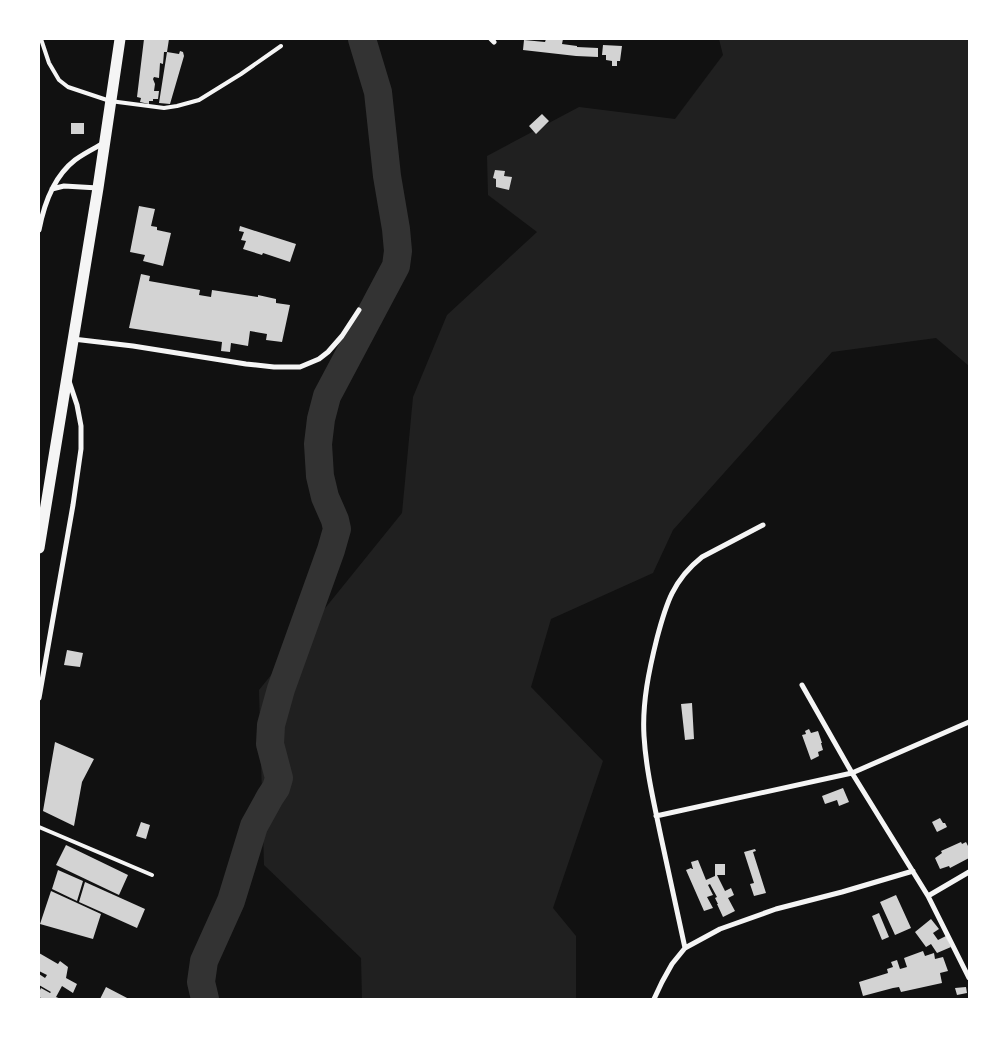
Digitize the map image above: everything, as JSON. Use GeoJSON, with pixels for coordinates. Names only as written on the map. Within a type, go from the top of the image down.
{"type":"FeatureCollection","features":[{"type":"Feature","properties":{"kind":"main road"},"geometry":{"type":"LineString","coordinates":[[39,548],[98,188],[120,39]]}},
{"type":"Feature","properties":{"kind":"street"},"geometry":{"type":"LineString","coordinates":[[39,230],[43,211],[62,172],[75,160],[104,143]]}},
{"type":"Feature","properties":{"kind":"street"},"geometry":{"type":"LineString","coordinates":[[52,190],[64,186],[98,188]]}},
{"type":"Feature","properties":{"kind":"street"},"geometry":{"type":"LineString","coordinates":[[73,339],[133,346],[246,364],[300,367],[319,359],[328,352],[360,310]]}},
{"type":"Feature","properties":{"kind":"street"},"geometry":{"type":"LineString","coordinates":[[39,698],[73,505],[80,449],[80,419],[67,374]]}},
{"type":"Feature","properties":{"kind":"street"},"geometry":{"type":"LineString","coordinates":[[685,948],[648,773],[644,735],[644,711],[649,670],[665,609],[671,594],[682,577],[702,558],[763,525]]}},
{"type":"Feature","properties":{"kind":"street"},"geometry":{"type":"LineString","coordinates":[[802,685],[852,773],[928,896],[969,978]]}},
{"type":"Feature","properties":{"kind":"street"},"geometry":{"type":"LineString","coordinates":[[656,816],[852,773],[969,722]]}},
{"type":"Feature","properties":{"kind":"street"},"geometry":{"type":"LineString","coordinates":[[654,999],[672,964],[685,948],[720,929],[776,909],[913,871]]}},
{"type":"Feature","properties":{"kind":"street"},"geometry":{"type":"LineString","coordinates":[[928,896],[969,872]]}},
{"type":"Feature","properties":{"kind":"lane"},"geometry":{"type":"LineString","coordinates":[[41,39],[48,63],[59,80],[68,87],[110,101],[170,108],[199,100],[281,46]]}},
{"type":"Feature","properties":{"kind":"lane"},"geometry":{"type":"LineString","coordinates":[[39,827],[152,875]]}},
{"type":"Feature","properties":{"kind":"shaded area"},"geometry":{"type":"Polygon","coordinates":[[[719,39],[969,39],[969,366],[936,338],[832,352],[673,530],[653,573],[551,619],[531,687],[603,761],[553,908],[576,936],[576,999],[362,999],[361,958],[264,865],[259,690],[402,513],[413,397],[447,315],[537,232],[488,195],[487,156],[579,107],[675,119],[723,55],[719,39]]]}},
{"type":"Feature","properties":{"kind":"building"},"geometry":{"type":"Polygon","coordinates":[[[144,39],[169,39],[167,52],[164,52],[163,64],[160,63],[159,78],[154,77],[153,79],[155,84],[154,91],[159,91],[158,99],[149,101],[149,104],[140,102],[141,98],[137,97],[144,39]]]}},
{"type":"Feature","properties":{"kind":"building"},"geometry":{"type":"Polygon","coordinates":[[[546,39],[563,39],[562,44],[598,48],[598,57],[523,50],[524,40],[545,42],[546,39]]]}},
{"type":"Feature","properties":{"kind":"building"},"geometry":{"type":"Polygon","coordinates":[[[603,45],[622,46],[620,61],[617,61],[617,66],[612,66],[612,61],[606,60],[606,55],[602,55],[603,45]]]}},
{"type":"Feature","properties":{"kind":"building"},"geometry":{"type":"Polygon","coordinates":[[[180,51],[183,52],[184,56],[170,104],[159,103],[167,52],[179,54],[180,51]]]}},
{"type":"Feature","properties":{"kind":"building"},"geometry":{"type":"Polygon","coordinates":[[[542,114],[549,121],[536,134],[529,126],[542,114]]]}},
{"type":"Feature","properties":{"kind":"building"},"geometry":{"type":"Polygon","coordinates":[[[71,123],[84,123],[84,134],[71,134],[71,123]]]}},
{"type":"Feature","properties":{"kind":"building"},"geometry":{"type":"Polygon","coordinates":[[[495,170],[505,171],[504,176],[512,177],[509,190],[496,187],[496,179],[493,178],[495,170]]]}},
{"type":"Feature","properties":{"kind":"building"},"geometry":{"type":"Polygon","coordinates":[[[139,206],[155,209],[151,226],[157,227],[157,230],[171,233],[163,266],[143,261],[145,255],[130,252],[139,206]]]}},
{"type":"Feature","properties":{"kind":"building"},"geometry":{"type":"Polygon","coordinates":[[[240,226],[296,244],[290,262],[243,249],[246,241],[241,240],[244,232],[239,231],[240,226]]]}},
{"type":"Feature","properties":{"kind":"building"},"geometry":{"type":"Polygon","coordinates":[[[141,274],[150,276],[149,281],[200,290],[199,295],[211,297],[212,290],[258,297],[258,295],[276,299],[276,303],[290,305],[282,342],[266,340],[267,334],[250,331],[248,346],[231,343],[230,352],[221,351],[222,342],[129,328],[141,274]]]}},
{"type":"Feature","properties":{"kind":"building"},"geometry":{"type":"Polygon","coordinates":[[[67,650],[83,653],[80,667],[64,665],[67,650]]]}},
{"type":"Feature","properties":{"kind":"building"},"geometry":{"type":"Polygon","coordinates":[[[692,703],[694,739],[685,740],[681,704],[692,703]]]}},
{"type":"Feature","properties":{"kind":"building"},"geometry":{"type":"Polygon","coordinates":[[[809,729],[811,733],[818,731],[823,750],[818,752],[819,756],[811,760],[802,735],[806,734],[805,731],[809,729]]]}},
{"type":"Feature","properties":{"kind":"building"},"geometry":{"type":"Polygon","coordinates":[[[55,742],[94,759],[82,782],[74,826],[43,811],[55,742]]]}},
{"type":"Feature","properties":{"kind":"building"},"geometry":{"type":"Polygon","coordinates":[[[843,788],[849,802],[839,806],[837,800],[825,804],[822,796],[843,788]]]}},
{"type":"Feature","properties":{"kind":"building"},"geometry":{"type":"Polygon","coordinates":[[[940,818],[947,827],[937,832],[932,822],[940,818]]]}},
{"type":"Feature","properties":{"kind":"building"},"geometry":{"type":"Polygon","coordinates":[[[141,822],[150,825],[146,839],[136,836],[141,822]]]}},
{"type":"Feature","properties":{"kind":"building"},"geometry":{"type":"Polygon","coordinates":[[[961,842],[962,844],[966,842],[969,848],[969,858],[950,868],[949,866],[940,869],[935,858],[942,853],[941,851],[961,842]]]}},
{"type":"Feature","properties":{"kind":"building"},"geometry":{"type":"Polygon","coordinates":[[[66,845],[128,875],[119,895],[56,865],[66,845]]]}},
{"type":"Feature","properties":{"kind":"building"},"geometry":{"type":"Polygon","coordinates":[[[755,849],[756,851],[753,852],[766,893],[754,896],[750,884],[754,883],[744,852],[755,849]]]}},
{"type":"Feature","properties":{"kind":"building"},"geometry":{"type":"Polygon","coordinates":[[[698,860],[706,880],[715,876],[715,864],[725,864],[725,875],[717,875],[725,891],[731,888],[734,895],[728,898],[735,911],[723,917],[715,898],[717,897],[710,884],[708,885],[713,895],[707,897],[713,908],[704,911],[686,870],[693,869],[691,862],[698,860]]]}},
{"type":"Feature","properties":{"kind":"building"},"geometry":{"type":"Polygon","coordinates":[[[58,870],[83,881],[77,901],[52,889],[58,870]]]}},
{"type":"Feature","properties":{"kind":"building"},"geometry":{"type":"Polygon","coordinates":[[[85,882],[145,909],[137,928],[79,902],[85,882]]]}},
{"type":"Feature","properties":{"kind":"building"},"geometry":{"type":"Polygon","coordinates":[[[51,891],[101,914],[93,939],[40,924],[51,891]]]}},
{"type":"Feature","properties":{"kind":"building"},"geometry":{"type":"Polygon","coordinates":[[[896,895],[911,928],[895,935],[880,902],[896,895]]]}},
{"type":"Feature","properties":{"kind":"building"},"geometry":{"type":"Polygon","coordinates":[[[879,913],[889,937],[882,940],[872,916],[879,913]]]}},
{"type":"Feature","properties":{"kind":"building"},"geometry":{"type":"Polygon","coordinates":[[[931,919],[939,929],[933,933],[938,940],[946,936],[951,947],[937,953],[931,944],[926,947],[915,932],[931,919]]]}},
{"type":"Feature","properties":{"kind":"building"},"geometry":{"type":"Polygon","coordinates":[[[923,951],[925,956],[934,953],[935,959],[943,957],[948,971],[940,973],[942,983],[901,992],[899,987],[863,996],[859,982],[888,973],[887,969],[893,967],[891,962],[897,960],[900,969],[907,967],[904,958],[923,951]]]}},
{"type":"Feature","properties":{"kind":"building"},"geometry":{"type":"Polygon","coordinates":[[[39,953],[58,964],[60,961],[68,967],[66,978],[77,984],[73,993],[62,986],[56,997],[61,999],[43,999],[39,997],[41,988],[51,992],[39,985],[39,974],[45,978],[47,975],[39,971],[39,953]]]}},
{"type":"Feature","properties":{"kind":"building"},"geometry":{"type":"Polygon","coordinates":[[[106,987],[129,999],[100,999],[106,987]]]}},
{"type":"Feature","properties":{"kind":"building"},"geometry":{"type":"Polygon","coordinates":[[[966,987],[967,993],[957,995],[955,988],[966,987]]]}},
{"type":"Feature","properties":{"kind":"waterway"},"geometry":{"type":"LineString","coordinates":[[205,999],[201,982],[204,961],[231,901],[254,826],[276,788],[279,778],[270,744],[271,725],[281,689],[337,529],[325,497],[320,476],[318,444],[321,419],[327,396],[396,266],[398,251],[396,229],[387,176],[378,92],[362,39]]}}]}
